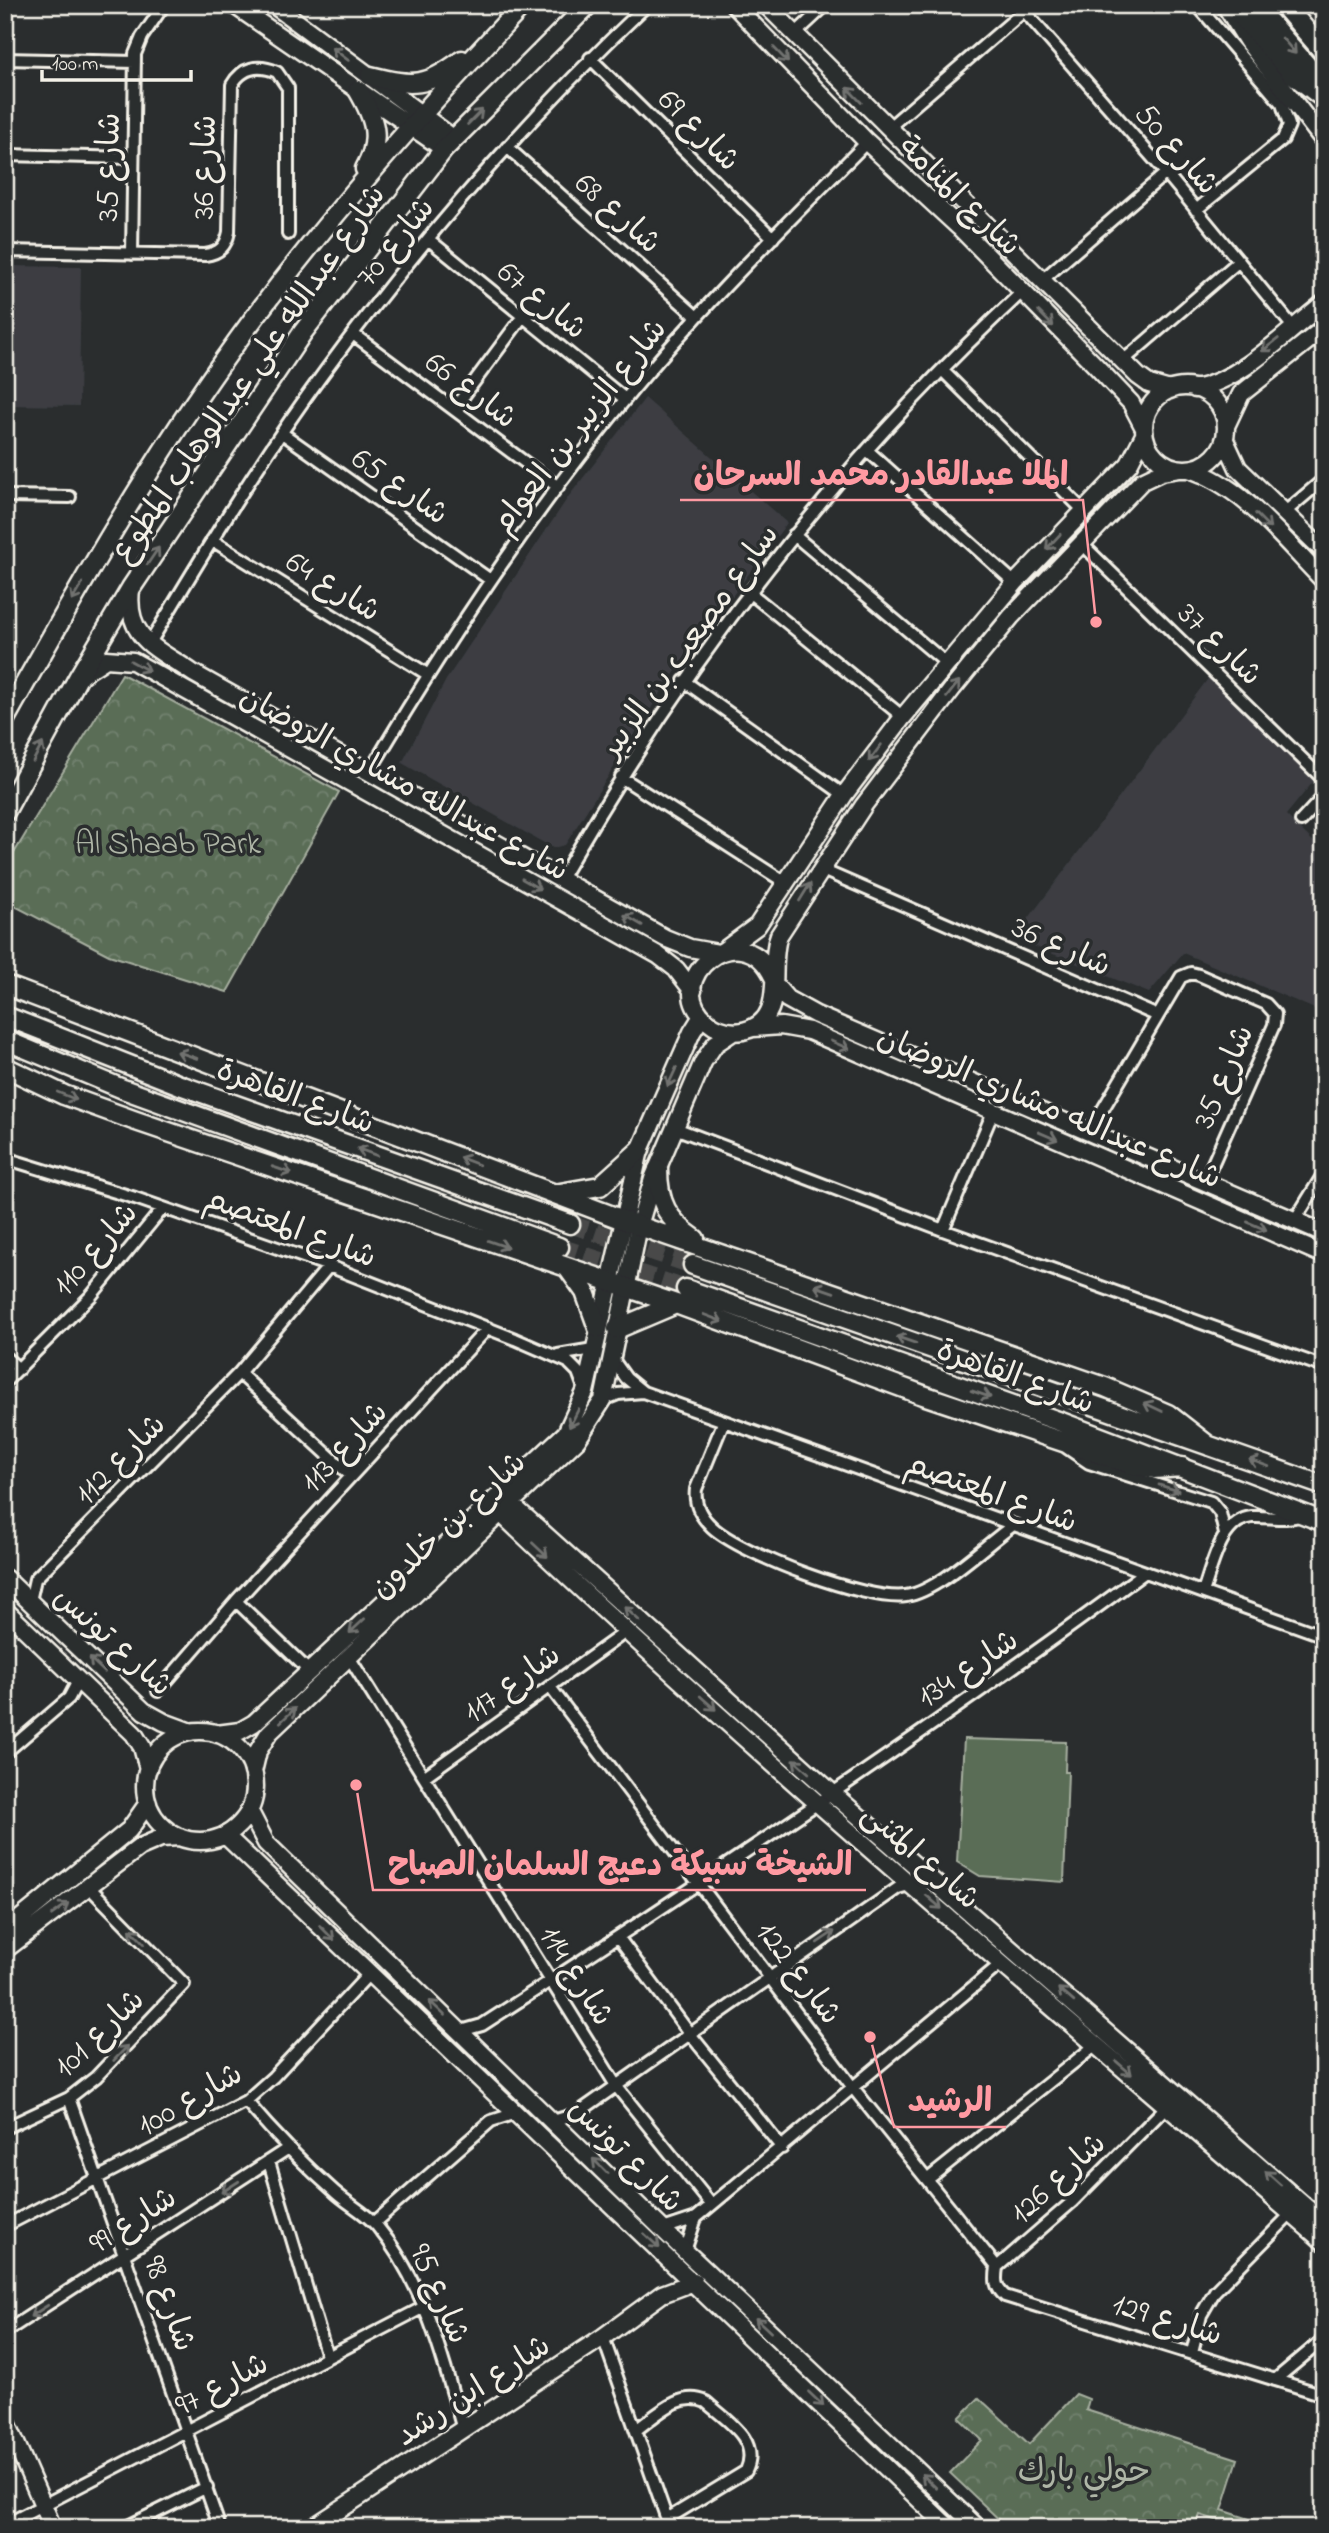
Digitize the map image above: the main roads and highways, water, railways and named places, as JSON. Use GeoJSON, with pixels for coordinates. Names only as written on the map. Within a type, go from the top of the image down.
{"type":"FeatureCollection","features":[{"type":"Feature","properties":{"kind":"highway"},"geometry":{"type":"LineString","coordinates":[[1232,5],[1292,73],[1324,98]]}},
{"type":"Feature","properties":{"kind":"highway"},"geometry":{"type":"LineString","coordinates":[[1254,5],[1324,86]]}},
{"type":"Feature","properties":{"kind":"highway"},"geometry":{"type":"LineString","coordinates":[[1284,5],[1324,52]]}},
{"type":"Feature","properties":{"kind":"highway"},"geometry":{"type":"LineString","coordinates":[[1303,5],[1324,43]]}},
{"type":"Feature","properties":{"kind":"main road","name":"شارع عبدالله علي عبدالوهاب المطوع"},"geometry":{"type":"LineString","coordinates":[[5,719],[132,499],[205,386],[351,193],[523,5]]}},
{"type":"Feature","properties":{"kind":"main road","name":"شارع عبدالله علي عبدالوهاب المطوع"},"geometry":{"type":"LineString","coordinates":[[5,812],[79,676],[131,588],[303,332],[449,144],[588,5]]}},
{"type":"Feature","properties":{"kind":"main road"},"geometry":{"type":"LineString","coordinates":[[351,193],[372,157],[377,137],[364,83],[426,83],[491,39]]}},
{"type":"Feature","properties":{"kind":"main road"},"geometry":{"type":"LineString","coordinates":[[5,971],[24,993]]}},
{"type":"Feature","properties":{"kind":"main road"},"geometry":{"type":"LineString","coordinates":[[5,985],[631,1223],[1133,1398],[1168,1414],[1209,1446]]}},
{"type":"Feature","properties":{"kind":"main road","name":"شارع القاهرة"},"geometry":{"type":"LineString","coordinates":[[5,1016],[125,1065],[570,1224]]}},
{"type":"Feature","properties":{"kind":"main road","name":"شارع القاهرة"},"geometry":{"type":"LineString","coordinates":[[5,1040],[123,1089],[559,1247]]}},
{"type":"Feature","properties":{"kind":"main road"},"geometry":{"type":"LineString","coordinates":[[5,1067],[64,1095],[136,1121],[608,1281],[626,1287],[681,1296],[920,1394],[1143,1468],[1182,1467]]}},
{"type":"Feature","properties":{"kind":"main road"},"geometry":{"type":"LineString","coordinates":[[554,1193],[600,1186],[640,1150]]}},
{"type":"Feature","properties":{"kind":"main road"},"geometry":{"type":"LineString","coordinates":[[658,1169],[659,1191],[667,1216],[710,1249]]}},
{"type":"Feature","properties":{"kind":"main road","name":"شارع القاهرة"},"geometry":{"type":"LineString","coordinates":[[693,1265],[1324,1486]]}},
{"type":"Feature","properties":{"kind":"main road"},"geometry":{"type":"LineString","coordinates":[[567,1267],[585,1293],[598,1328]]}},
{"type":"Feature","properties":{"kind":"main road"},"geometry":{"type":"LineString","coordinates":[[617,1329],[681,1296]]}},
{"type":"Feature","properties":{"kind":"main road","name":"شارع القاهرة"},"geometry":{"type":"LineString","coordinates":[[681,1296],[1182,1467],[1324,1522]]}},
{"type":"Feature","properties":{"kind":"tunnel"},"geometry":{"type":"LineString","coordinates":[[570,1224],[693,1265]]}},
{"type":"Feature","properties":{"kind":"tunnel"},"geometry":{"type":"LineString","coordinates":[[559,1247],[686,1289]]}},
{"type":"Feature","properties":{"kind":"place","name":"الملا عبدالقادر محمد السرحان"},"geometry":{"type":"Point","coordinates":[1096,622]}},
{"type":"Feature","properties":{"kind":"place","name":"الشيخة سبيكة دعيج السلمان الصباح"},"geometry":{"type":"Point","coordinates":[356,1785]}},
{"type":"Feature","properties":{"kind":"place","name":"الرشيد"},"geometry":{"type":"Point","coordinates":[870,2037]}},
{"type":"Feature","properties":{"kind":"park label","name":"Al Shaab Park"},"geometry":{"type":"Point","coordinates":[168,842]}},
{"type":"Feature","properties":{"kind":"park label","name":"حولي بارك"},"geometry":{"type":"Point","coordinates":[1084,2470]}}]}
